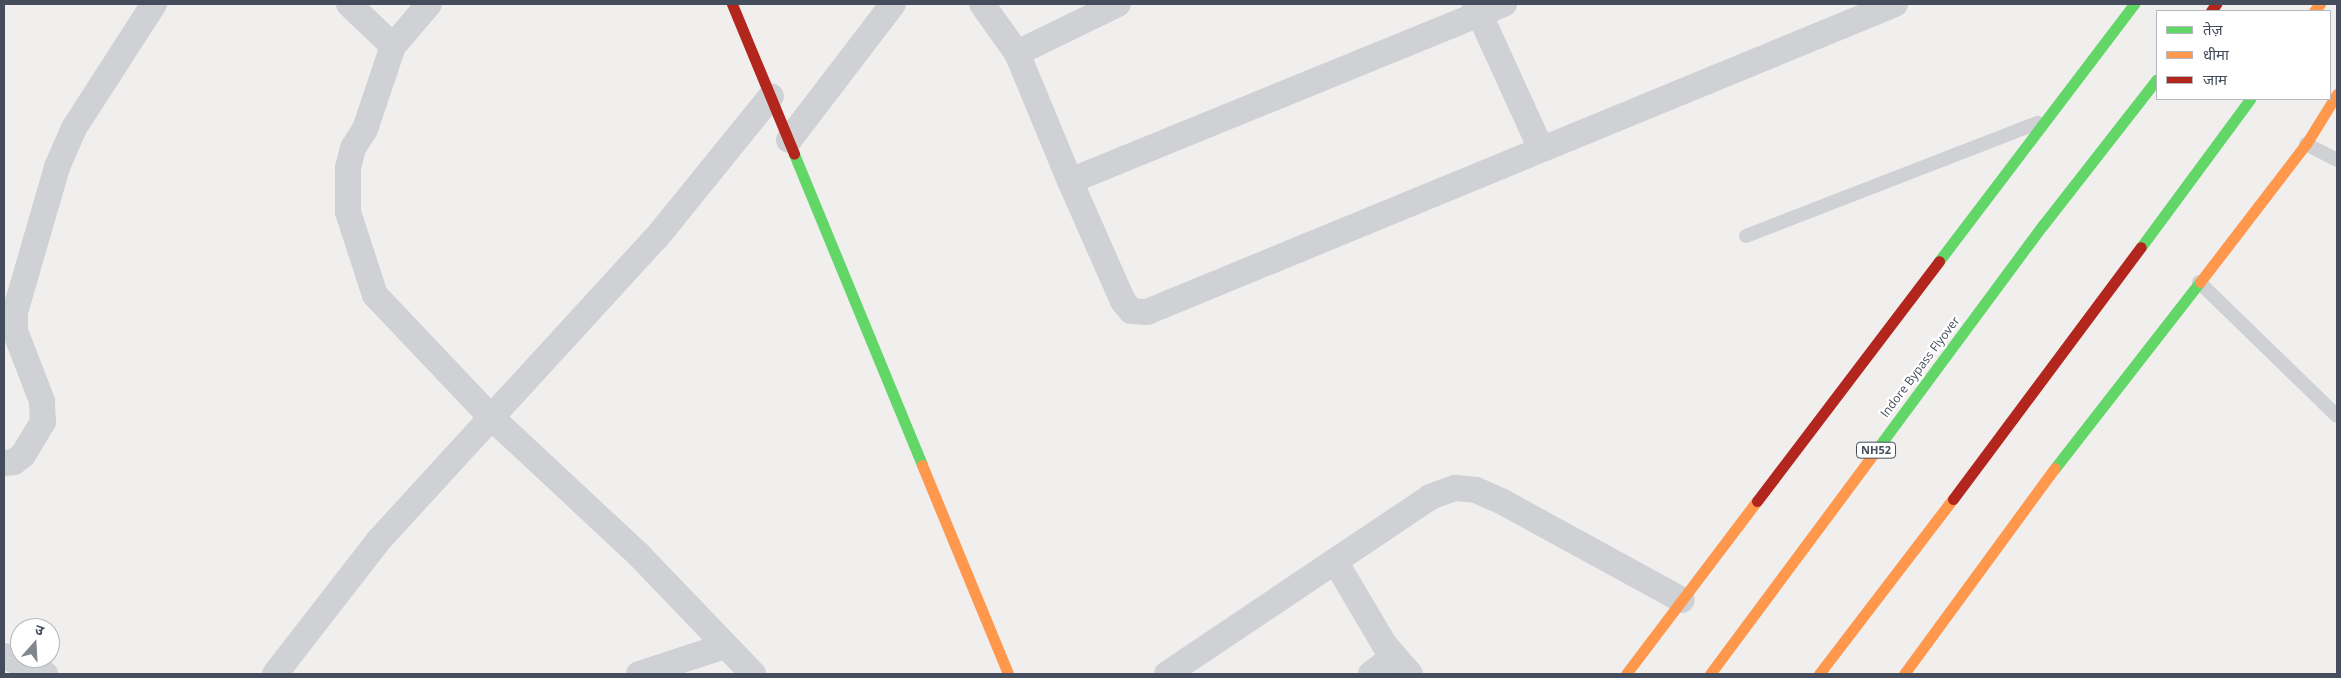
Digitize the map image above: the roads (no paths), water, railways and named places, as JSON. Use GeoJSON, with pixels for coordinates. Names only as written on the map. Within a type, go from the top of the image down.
{"type":"FeatureCollection","features":[{"type":"Feature","properties":{"kind":"main road"},"geometry":{"type":"LineString","coordinates":[[732,4],[1008,674]]}},
{"type":"Feature","properties":{"kind":"main road"},"geometry":{"type":"LineString","coordinates":[[1626,674],[2134,4]]}},
{"type":"Feature","properties":{"kind":"main road","name":"Indore Bypass Flyover"},"geometry":{"type":"LineString","coordinates":[[1710,674],[2043,225],[2156,80]]}},
{"type":"Feature","properties":{"kind":"main road"},"geometry":{"type":"LineString","coordinates":[[1904,674],[2013,523],[2306,144],[2337,94]]}},
{"type":"Feature","properties":{"kind":"main road"},"geometry":{"type":"LineString","coordinates":[[1819,674],[2003,434],[2249,100]]}},
{"type":"Feature","properties":{"kind":"street"},"geometry":{"type":"LineString","coordinates":[[4,463],[14,462],[23,455],[43,422],[42,401],[15,331],[15,312],[57,166],[74,128],[154,4]]}},
{"type":"Feature","properties":{"kind":"street"},"geometry":{"type":"LineString","coordinates":[[349,4],[394,46]]}},
{"type":"Feature","properties":{"kind":"street"},"geometry":{"type":"LineString","coordinates":[[429,4],[394,46],[365,129],[353,148],[348,168],[348,212],[375,295],[490,416],[638,555],[753,674]]}},
{"type":"Feature","properties":{"kind":"street"},"geometry":{"type":"LineString","coordinates":[[789,140],[893,4]]}},
{"type":"Feature","properties":{"kind":"street"},"geometry":{"type":"LineString","coordinates":[[982,4],[1017,53],[1070,181],[1123,301],[1130,311],[1146,312],[1895,4]]}},
{"type":"Feature","properties":{"kind":"street"},"geometry":{"type":"LineString","coordinates":[[1017,53],[1118,4]]}},
{"type":"Feature","properties":{"kind":"street"},"geometry":{"type":"LineString","coordinates":[[1070,181],[1477,9],[1504,4]]}},
{"type":"Feature","properties":{"kind":"street"},"geometry":{"type":"LineString","coordinates":[[1477,9],[1541,149]]}},
{"type":"Feature","properties":{"kind":"street"},"geometry":{"type":"LineString","coordinates":[[275,674],[379,540],[490,416],[657,237],[771,96]]}},
{"type":"Feature","properties":{"kind":"street"},"geometry":{"type":"LineString","coordinates":[[1167,674],[1430,497],[1455,488],[1476,490],[1501,501],[1682,600]]}},
{"type":"Feature","properties":{"kind":"street"},"geometry":{"type":"LineString","coordinates":[[1335,561],[1402,665],[1371,674]]}},
{"type":"Feature","properties":{"kind":"street"},"geometry":{"type":"LineString","coordinates":[[639,674],[725,646]]}},
{"type":"Feature","properties":{"kind":"street"},"geometry":{"type":"LineString","coordinates":[[4,656],[45,674]]}},
{"type":"Feature","properties":{"kind":"lane"},"geometry":{"type":"LineString","coordinates":[[1746,236],[2045,120]]}},
{"type":"Feature","properties":{"kind":"lane"},"geometry":{"type":"LineString","coordinates":[[2306,144],[2337,160]]}},
{"type":"Feature","properties":{"kind":"lane"},"geometry":{"type":"LineString","coordinates":[[2199,282],[2337,416]]}}]}
